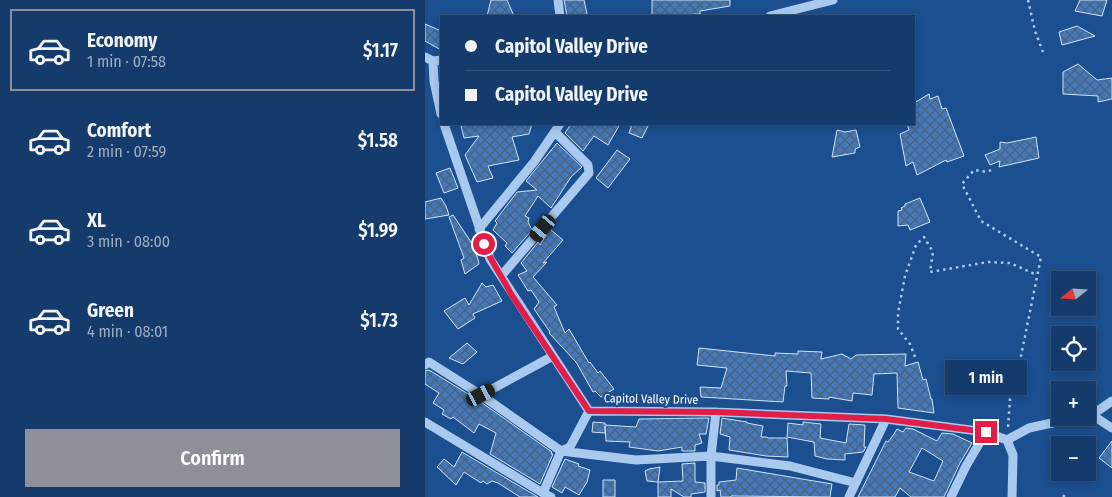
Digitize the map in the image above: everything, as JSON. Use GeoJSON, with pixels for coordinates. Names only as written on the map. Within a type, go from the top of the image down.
{"type":"FeatureCollection","features":[{"type":"Feature","properties":{"kind":"street"},"geometry":{"type":"LineString","coordinates":[[558,0],[560,15]]}},
{"type":"Feature","properties":{"kind":"street"},"geometry":{"type":"LineString","coordinates":[[774,15],[833,0]]}},
{"type":"Feature","properties":{"kind":"street"},"geometry":{"type":"LineString","coordinates":[[433,59],[433,81],[440,110]]}},
{"type":"Feature","properties":{"kind":"street","name":"Capitol Valley Drive"},"geometry":{"type":"LineString","coordinates":[[444,125],[489,259],[589,411],[716,412],[886,419],[986,432],[1007,440]]}},
{"type":"Feature","properties":{"kind":"street"},"geometry":{"type":"LineString","coordinates":[[479,229],[534,162],[559,125]]}},
{"type":"Feature","properties":{"kind":"street"},"geometry":{"type":"LineString","coordinates":[[501,275],[589,173],[588,165],[555,132]]}},
{"type":"Feature","properties":{"kind":"street"},"geometry":{"type":"LineString","coordinates":[[481,395],[553,356]]}},
{"type":"Feature","properties":{"kind":"street"},"geometry":{"type":"LineString","coordinates":[[425,365],[429,362],[481,395],[561,451],[635,460],[711,456],[790,466],[856,483]]}},
{"type":"Feature","properties":{"kind":"street"},"geometry":{"type":"LineString","coordinates":[[1096,412],[1112,401]]}},
{"type":"Feature","properties":{"kind":"street"},"geometry":{"type":"LineString","coordinates":[[425,422],[547,495],[561,451],[570,446],[589,411]]}},
{"type":"Feature","properties":{"kind":"street"},"geometry":{"type":"LineString","coordinates":[[711,497],[711,456],[716,412]]}},
{"type":"Feature","properties":{"kind":"street"},"geometry":{"type":"LineString","coordinates":[[849,497],[886,419]]}},
{"type":"Feature","properties":{"kind":"street"},"geometry":{"type":"LineString","coordinates":[[1096,419],[1112,428]]}},
{"type":"Feature","properties":{"kind":"street"},"geometry":{"type":"LineString","coordinates":[[1012,497],[1013,455],[1007,440],[1029,428],[1051,423]]}},
{"type":"Feature","properties":{"kind":"street"},"geometry":{"type":"LineString","coordinates":[[951,497],[986,432]]}},
{"type":"Feature","properties":{"kind":"path"},"geometry":{"type":"LineString","coordinates":[[1028,0],[1035,31],[1043,52]]}},
{"type":"Feature","properties":{"kind":"path"},"geometry":{"type":"LineString","coordinates":[[991,170],[987,172],[974,170],[962,184],[981,221],[1041,257],[1019,366],[1010,399],[1007,440]]}},
{"type":"Feature","properties":{"kind":"path"},"geometry":{"type":"LineString","coordinates":[[915,357],[910,344],[898,329],[898,313],[905,276],[916,246],[924,237],[933,252],[930,272],[988,262],[1010,263],[1037,275]]}},
{"type":"Feature","properties":{"kind":"building"},"geometry":{"type":"Polygon","coordinates":[[[491,0],[507,0],[514,15],[487,15],[491,0]]]}},
{"type":"Feature","properties":{"kind":"building"},"geometry":{"type":"Polygon","coordinates":[[[564,0],[584,0],[587,14],[567,15],[564,0]]]}},
{"type":"Feature","properties":{"kind":"building"},"geometry":{"type":"Polygon","coordinates":[[[652,0],[730,0],[730,6],[700,11],[700,14],[652,15],[652,0]]]}},
{"type":"Feature","properties":{"kind":"building"},"geometry":{"type":"Polygon","coordinates":[[[1080,0],[1107,0],[1102,16],[1075,11],[1080,0]]]}},
{"type":"Feature","properties":{"kind":"building"},"geometry":{"type":"Polygon","coordinates":[[[425,24],[440,31],[440,49],[425,41],[425,24]]]}},
{"type":"Feature","properties":{"kind":"building"},"geometry":{"type":"Polygon","coordinates":[[[1077,26],[1095,36],[1062,45],[1059,32],[1077,26]]]}},
{"type":"Feature","properties":{"kind":"building"},"geometry":{"type":"Polygon","coordinates":[[[1078,64],[1097,80],[1112,78],[1112,99],[1098,102],[1098,96],[1063,94],[1063,72],[1078,64]]]}},
{"type":"Feature","properties":{"kind":"building"},"geometry":{"type":"Polygon","coordinates":[[[929,94],[930,99],[938,96],[942,109],[946,108],[964,156],[947,162],[946,160],[917,175],[913,162],[906,166],[900,134],[909,130],[907,125],[915,125],[915,102],[929,94]]]}},
{"type":"Feature","properties":{"kind":"building"},"geometry":{"type":"Polygon","coordinates":[[[532,125],[529,134],[512,137],[519,160],[488,166],[493,178],[477,182],[465,155],[479,136],[464,138],[461,126],[532,125]]]}},
{"type":"Feature","properties":{"kind":"building"},"geometry":{"type":"Polygon","coordinates":[[[570,125],[619,125],[608,145],[594,136],[583,151],[565,133],[570,125]]]}},
{"type":"Feature","properties":{"kind":"building"},"geometry":{"type":"Polygon","coordinates":[[[632,125],[648,125],[642,138],[629,133],[632,125]]]}},
{"type":"Feature","properties":{"kind":"building"},"geometry":{"type":"Polygon","coordinates":[[[837,130],[845,132],[856,130],[860,147],[855,149],[855,153],[832,157],[837,130]]]}},
{"type":"Feature","properties":{"kind":"building"},"geometry":{"type":"Polygon","coordinates":[[[1036,137],[1039,158],[999,167],[1000,161],[990,165],[985,155],[1000,149],[1000,142],[1007,143],[1036,137]]]}},
{"type":"Feature","properties":{"kind":"building"},"geometry":{"type":"Polygon","coordinates":[[[557,143],[582,167],[571,177],[551,208],[538,196],[525,216],[529,218],[528,222],[532,230],[512,253],[505,246],[507,243],[493,230],[497,223],[495,221],[517,192],[537,190],[526,181],[557,143]]]}},
{"type":"Feature","properties":{"kind":"building"},"geometry":{"type":"Polygon","coordinates":[[[617,150],[630,159],[608,188],[596,178],[617,150]]]}},
{"type":"Feature","properties":{"kind":"building"},"geometry":{"type":"Polygon","coordinates":[[[450,168],[458,188],[444,193],[436,173],[450,168]]]}},
{"type":"Feature","properties":{"kind":"building"},"geometry":{"type":"Polygon","coordinates":[[[441,198],[449,215],[425,219],[425,202],[441,198]]]}},
{"type":"Feature","properties":{"kind":"building"},"geometry":{"type":"Polygon","coordinates":[[[920,198],[930,222],[910,230],[908,225],[898,226],[898,211],[902,210],[901,208],[905,204],[920,198]]]}},
{"type":"Feature","properties":{"kind":"building"},"geometry":{"type":"Polygon","coordinates":[[[453,215],[475,248],[479,264],[465,274],[461,260],[464,258],[449,217],[453,215]]]}},
{"type":"Feature","properties":{"kind":"building"},"geometry":{"type":"Polygon","coordinates":[[[550,229],[563,240],[533,277],[557,305],[554,307],[565,333],[569,329],[589,363],[598,373],[600,371],[614,389],[601,397],[595,391],[593,392],[576,362],[549,333],[534,309],[539,302],[531,290],[528,291],[518,275],[527,271],[521,263],[538,242],[540,245],[550,229]]]}},
{"type":"Feature","properties":{"kind":"building"},"geometry":{"type":"Polygon","coordinates":[[[482,283],[486,287],[493,285],[502,301],[473,314],[475,318],[458,329],[444,311],[465,298],[469,305],[482,283]]]}},
{"type":"Feature","properties":{"kind":"building"},"geometry":{"type":"Polygon","coordinates":[[[467,343],[477,352],[463,364],[449,358],[467,343]]]}},
{"type":"Feature","properties":{"kind":"building"},"geometry":{"type":"Polygon","coordinates":[[[699,348],[775,356],[775,353],[798,354],[798,351],[822,352],[821,359],[842,354],[851,359],[856,355],[906,354],[905,366],[918,362],[923,380],[926,379],[934,413],[898,408],[897,373],[874,374],[872,395],[853,393],[852,401],[829,397],[829,399],[812,398],[811,373],[786,371],[787,386],[785,386],[783,402],[701,397],[700,387],[721,388],[727,368],[697,365],[699,348]]]}},
{"type":"Feature","properties":{"kind":"building"},"geometry":{"type":"Polygon","coordinates":[[[429,370],[478,400],[552,452],[551,454],[553,454],[540,484],[490,454],[496,433],[479,424],[474,433],[453,417],[451,419],[442,414],[444,410],[433,403],[439,393],[425,384],[425,371],[429,370]]]}},
{"type":"Feature","properties":{"kind":"building"},"geometry":{"type":"Polygon","coordinates":[[[709,418],[706,434],[699,434],[702,443],[695,445],[695,451],[682,451],[682,447],[658,451],[629,447],[630,442],[606,441],[605,426],[605,433],[592,432],[593,422],[605,423],[605,425],[636,427],[639,419],[709,418]]]}},
{"type":"Feature","properties":{"kind":"building"},"geometry":{"type":"Polygon","coordinates":[[[722,418],[763,426],[761,437],[787,438],[788,457],[766,456],[729,450],[730,437],[720,434],[722,418]]]}},
{"type":"Feature","properties":{"kind":"building"},"geometry":{"type":"Polygon","coordinates":[[[803,422],[821,424],[820,438],[846,443],[849,424],[865,425],[864,447],[866,447],[863,452],[845,454],[845,460],[815,456],[814,442],[787,437],[788,423],[803,425],[803,422]]]}},
{"type":"Feature","properties":{"kind":"building"},"geometry":{"type":"Polygon","coordinates":[[[906,428],[913,429],[937,441],[942,433],[953,434],[972,443],[944,497],[911,497],[900,488],[895,497],[858,497],[886,441],[888,442],[897,429],[903,432],[906,428]],[[922,448],[909,472],[934,481],[943,461],[922,448]]]}},
{"type":"Feature","properties":{"kind":"building"},"geometry":{"type":"Polygon","coordinates":[[[1112,441],[1112,468],[1099,458],[1112,441]]]}},
{"type":"Feature","properties":{"kind":"building"},"geometry":{"type":"Polygon","coordinates":[[[462,452],[538,497],[520,497],[498,483],[492,481],[487,484],[483,481],[481,483],[464,472],[456,485],[437,467],[444,459],[454,467],[462,452]]]}},
{"type":"Feature","properties":{"kind":"building"},"geometry":{"type":"Polygon","coordinates":[[[565,459],[590,470],[587,482],[579,495],[565,487],[562,493],[552,487],[565,459]]]}},
{"type":"Feature","properties":{"kind":"building"},"geometry":{"type":"Polygon","coordinates":[[[695,463],[695,482],[705,483],[705,492],[691,494],[691,497],[684,497],[671,489],[671,497],[658,497],[658,482],[683,481],[682,464],[695,463]]]}},
{"type":"Feature","properties":{"kind":"building"},"geometry":{"type":"Polygon","coordinates":[[[660,467],[658,482],[647,481],[645,471],[660,467]]]}},
{"type":"Feature","properties":{"kind":"building"},"geometry":{"type":"Polygon","coordinates":[[[737,468],[832,484],[830,497],[721,497],[720,490],[717,491],[717,485],[719,485],[719,482],[736,480],[737,468]]]}},
{"type":"Feature","properties":{"kind":"building"},"geometry":{"type":"Polygon","coordinates":[[[603,480],[615,480],[615,497],[603,497],[603,480]]]}},
{"type":"Feature","properties":{"kind":"route"},"geometry":{"type":"LineString","coordinates":[[484,244],[489,259],[501,275],[511,294],[589,411],[716,412],[886,419],[986,432]]}}]}
